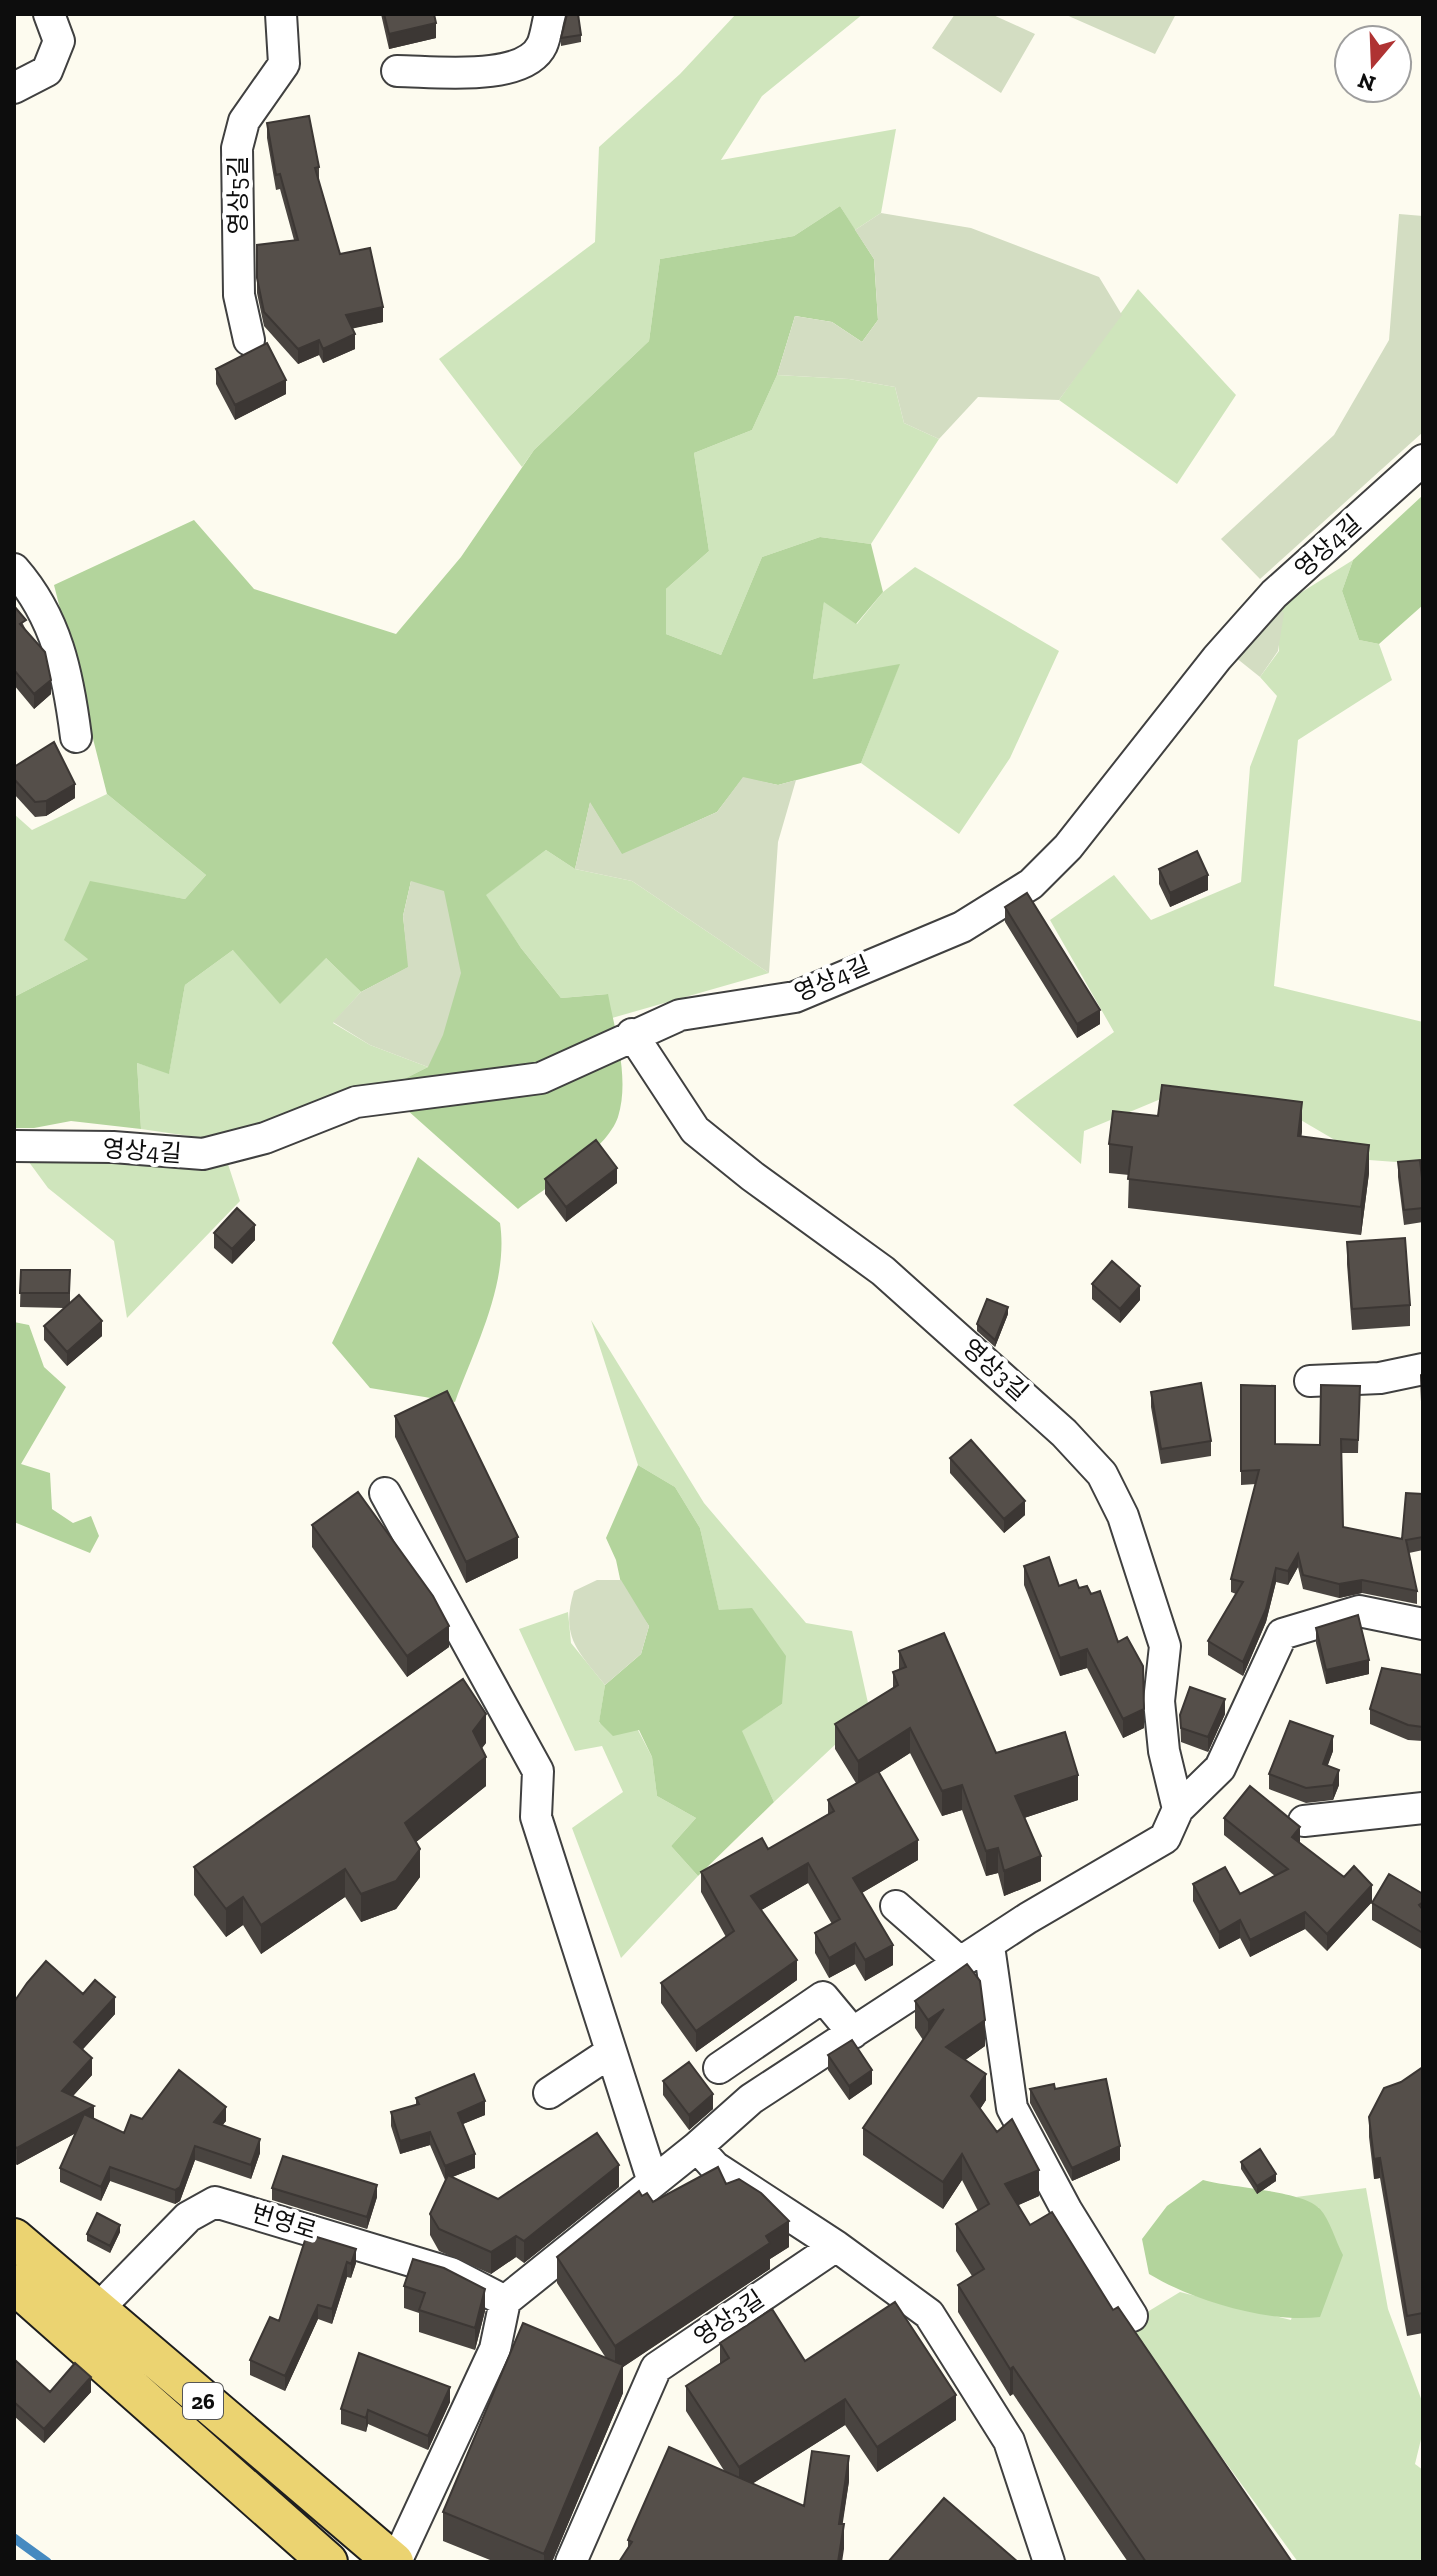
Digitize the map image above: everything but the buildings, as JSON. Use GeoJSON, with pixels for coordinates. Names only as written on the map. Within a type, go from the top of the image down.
{"type":"FeatureCollection","features":[{"type":"Feature","properties":{"kind":"main road","name":"26"},"geometry":{"type":"LineString","coordinates":[[14,2238],[96,2311],[395,2562]]}},
{"type":"Feature","properties":{"kind":"main road","name":"26"},"geometry":{"type":"LineString","coordinates":[[14,2284],[328,2562]]}},
{"type":"Feature","properties":{"kind":"street"},"geometry":{"type":"LineString","coordinates":[[14,88],[47,71],[59,41],[49,14]]}},
{"type":"Feature","properties":{"kind":"street","name":"영상5길"},"geometry":{"type":"LineString","coordinates":[[249,340],[239,295],[237,148],[244,121],[284,64],[281,14]]}},
{"type":"Feature","properties":{"kind":"street"},"geometry":{"type":"LineString","coordinates":[[397,71],[492,71],[519,66],[541,47],[550,14]]}},
{"type":"Feature","properties":{"kind":"street","name":"영상4길"},"geometry":{"type":"LineString","coordinates":[[14,1146],[113,1147],[171,1155],[203,1154],[265,1138],[356,1102],[541,1078],[632,1034],[680,1015],[795,997],[962,927],[1031,884],[1068,847],[1217,658],[1274,594],[1423,460]]}},
{"type":"Feature","properties":{"kind":"street"},"geometry":{"type":"LineString","coordinates":[[14,569],[36,595],[53,629],[68,680],[76,737]]}},
{"type":"Feature","properties":{"kind":"street","name":"영상3길"},"geometry":{"type":"LineString","coordinates":[[632,1034],[695,1130],[752,1176],[883,1271],[1064,1433],[1102,1474],[1123,1516],[1165,1646],[1159,1701],[1164,1751],[1178,1809]]}},
{"type":"Feature","properties":{"kind":"street"},"geometry":{"type":"LineString","coordinates":[[1310,1381],[1380,1378],[1423,1369]]}},
{"type":"Feature","properties":{"kind":"street"},"geometry":{"type":"LineString","coordinates":[[385,1493],[538,1771],[536,1817],[653,2182]]}},
{"type":"Feature","properties":{"kind":"street"},"geometry":{"type":"LineString","coordinates":[[395,2562],[495,2349],[505,2301],[697,2147],[751,2099],[1028,1918],[1165,1838],[1178,1809],[1220,1768],[1282,1634],[1359,1611],[1423,1624]]}},
{"type":"Feature","properties":{"kind":"street"},"geometry":{"type":"LineString","coordinates":[[1304,1821],[1423,1808]]}},
{"type":"Feature","properties":{"kind":"street"},"geometry":{"type":"LineString","coordinates":[[896,1906],[961,1963]]}},
{"type":"Feature","properties":{"kind":"street"},"geometry":{"type":"LineString","coordinates":[[989,1946],[1012,2108],[1067,2211],[1132,2316]]}},
{"type":"Feature","properties":{"kind":"street"},"geometry":{"type":"LineString","coordinates":[[719,2068],[823,1997],[853,2033]]}},
{"type":"Feature","properties":{"kind":"street"},"geometry":{"type":"LineString","coordinates":[[549,2093],[611,2052]]}},
{"type":"Feature","properties":{"kind":"street"},"geometry":{"type":"LineString","coordinates":[[697,2147],[715,2167],[836,2246],[929,2314],[1009,2441],[1049,2562]]}},
{"type":"Feature","properties":{"kind":"street","name":"번영로"},"geometry":{"type":"LineString","coordinates":[[96,2311],[188,2217],[215,2202],[451,2273],[505,2301]]}},
{"type":"Feature","properties":{"kind":"street","name":"영상3길"},"geometry":{"type":"LineString","coordinates":[[571,2562],[656,2368],[836,2246]]}},
{"type":"Feature","properties":{"kind":"green space"},"geometry":{"type":"Polygon","coordinates":[[[736,14],[863,14],[762,96],[721,160],[896,129],[881,213],[855,230],[840,206],[794,236],[660,259],[649,341],[534,450],[522,467],[439,359],[595,242],[599,147],[680,74],[736,14]]]}},
{"type":"Feature","properties":{"kind":"green space"},"geometry":{"type":"Polygon","coordinates":[[[955,14],[991,14],[1035,34],[1001,93],[932,48],[955,14]]]}},
{"type":"Feature","properties":{"kind":"green space"},"geometry":{"type":"Polygon","coordinates":[[[1064,14],[1176,14],[1155,54],[1064,14]]]}},
{"type":"Feature","properties":{"kind":"green space"},"geometry":{"type":"Polygon","coordinates":[[[840,206],[874,259],[878,320],[862,342],[832,322],[795,316],[777,375],[752,430],[694,453],[709,551],[666,589],[666,634],[721,655],[762,557],[820,537],[871,544],[883,592],[856,624],[824,602],[813,679],[900,664],[861,763],[778,785],[743,778],[717,812],[622,855],[590,803],[575,869],[546,850],[486,895],[521,948],[561,998],[608,994],[620,1055],[622,1087],[618,1117],[602,1142],[574,1168],[518,1209],[406,1109],[394,1084],[428,1067],[411,881],[403,916],[409,967],[361,992],[326,958],[280,1004],[233,950],[185,985],[169,1074],[137,1063],[141,1129],[71,1121],[34,1128],[14,1128],[14,997],[88,959],[64,940],[90,881],[185,899],[206,875],[107,794],[54,585],[194,520],[254,589],[396,634],[461,557],[534,450],[649,341],[660,259],[794,236],[840,206]]]}},
{"type":"Feature","properties":{"kind":"green space"},"geometry":{"type":"Polygon","coordinates":[[[881,213],[971,228],[1099,277],[1122,315],[1059,400],[978,397],[939,439],[904,423],[895,387],[849,379],[777,375],[795,316],[832,322],[862,342],[878,320],[874,259],[855,230],[881,213]]]}},
{"type":"Feature","properties":{"kind":"green space"},"geometry":{"type":"Polygon","coordinates":[[[1399,214],[1423,216],[1423,432],[1260,579],[1221,539],[1334,435],[1389,340],[1399,214]]]}},
{"type":"Feature","properties":{"kind":"green space"},"geometry":{"type":"Polygon","coordinates":[[[1138,289],[1236,395],[1177,484],[1059,400],[1138,289]]]}},
{"type":"Feature","properties":{"kind":"green space"},"geometry":{"type":"Polygon","coordinates":[[[777,375],[849,379],[895,387],[904,423],[939,439],[871,544],[820,537],[762,557],[721,655],[666,634],[666,589],[709,551],[694,453],[752,430],[777,375]]]}},
{"type":"Feature","properties":{"kind":"green space"},"geometry":{"type":"Polygon","coordinates":[[[1422,496],[1423,605],[1379,644],[1359,640],[1342,591],[1353,560],[1422,496]]]}},
{"type":"Feature","properties":{"kind":"green space"},"geometry":{"type":"Polygon","coordinates":[[[1353,560],[1342,591],[1359,640],[1379,644],[1392,680],[1298,740],[1274,986],[1423,1022],[1423,1164],[1369,1160],[1265,1099],[1180,1091],[1084,1131],[1081,1164],[1013,1105],[1114,1032],[1050,920],[1114,875],[1151,920],[1241,882],[1250,767],[1277,696],[1260,677],[1279,651],[1278,607],[1353,560]]]}},
{"type":"Feature","properties":{"kind":"green space"},"geometry":{"type":"Polygon","coordinates":[[[915,567],[1059,651],[1010,758],[959,834],[861,763],[899,665],[813,679],[824,601],[857,624],[883,592],[915,567]]]}},
{"type":"Feature","properties":{"kind":"green space"},"geometry":{"type":"Polygon","coordinates":[[[1278,607],[1284,613],[1278,651],[1260,677],[1235,657],[1278,607]]]}},
{"type":"Feature","properties":{"kind":"green space"},"geometry":{"type":"Polygon","coordinates":[[[743,777],[778,785],[796,780],[778,842],[769,973],[632,881],[575,869],[590,802],[622,854],[717,812],[743,777]]]}},
{"type":"Feature","properties":{"kind":"green space"},"geometry":{"type":"Polygon","coordinates":[[[107,794],[206,875],[185,899],[90,882],[88,959],[14,997],[14,814],[32,830],[107,794]]]}},
{"type":"Feature","properties":{"kind":"green space"},"geometry":{"type":"Polygon","coordinates":[[[546,850],[575,869],[632,881],[769,973],[612,1018],[607,994],[561,998],[521,948],[485,895],[546,850]]]}},
{"type":"Feature","properties":{"kind":"green space"},"geometry":{"type":"Polygon","coordinates":[[[411,881],[444,891],[461,973],[443,1035],[428,1067],[370,1045],[333,1022],[361,992],[408,967],[403,916],[411,881]]]}},
{"type":"Feature","properties":{"kind":"green space"},"geometry":{"type":"Polygon","coordinates":[[[233,950],[326,958],[361,992],[333,1023],[370,1045],[428,1067],[394,1084],[210,1139],[141,1129],[137,1063],[169,1073],[185,985],[233,950]]]}},
{"type":"Feature","properties":{"kind":"green space"},"geometry":{"type":"Polygon","coordinates":[[[418,1157],[500,1223],[500,1269],[495,1292],[455,1402],[370,1388],[332,1343],[418,1157]]]}},
{"type":"Feature","properties":{"kind":"green space"},"geometry":{"type":"Polygon","coordinates":[[[26,1158],[227,1161],[240,1201],[127,1318],[114,1241],[48,1188],[26,1158]]]}},
{"type":"Feature","properties":{"kind":"green space"},"geometry":{"type":"Polygon","coordinates":[[[591,1320],[704,1503],[806,1623],[852,1631],[870,1712],[774,1802],[741,1731],[782,1704],[719,1611],[700,1528],[675,1487],[638,1465],[591,1320]]]}},
{"type":"Feature","properties":{"kind":"green space"},"geometry":{"type":"Polygon","coordinates":[[[14,1322],[29,1325],[44,1367],[66,1387],[21,1464],[50,1473],[52,1509],[73,1523],[91,1516],[99,1536],[90,1553],[14,1522],[14,1322]]]}},
{"type":"Feature","properties":{"kind":"green space"},"geometry":{"type":"Polygon","coordinates":[[[638,1465],[675,1487],[700,1528],[719,1610],[752,1608],[786,1656],[782,1704],[742,1731],[774,1802],[698,1876],[671,1846],[696,1818],[657,1796],[652,1757],[639,1730],[613,1736],[599,1722],[605,1685],[641,1654],[649,1626],[622,1588],[616,1560],[606,1538],[638,1465]]]}},
{"type":"Feature","properties":{"kind":"green space"},"geometry":{"type":"Polygon","coordinates":[[[597,1580],[621,1580],[649,1626],[641,1654],[605,1685],[574,1642],[569,1620],[574,1591],[597,1580]]]}},
{"type":"Feature","properties":{"kind":"green space"},"geometry":{"type":"Polygon","coordinates":[[[568,1612],[571,1643],[605,1685],[599,1723],[638,1730],[652,1757],[657,1796],[696,1818],[671,1846],[698,1876],[621,1958],[572,1828],[623,1792],[602,1746],[575,1751],[519,1629],[568,1612]]]}},
{"type":"Feature","properties":{"kind":"green space"},"geometry":{"type":"Polygon","coordinates":[[[1203,2180],[1283,2194],[1320,2209],[1343,2255],[1320,2317],[1278,2317],[1232,2308],[1187,2293],[1149,2274],[1142,2239],[1167,2206],[1203,2180]]]}},
{"type":"Feature","properties":{"kind":"green space"},"geometry":{"type":"Polygon","coordinates":[[[1366,2188],[1388,2309],[1423,2404],[1423,2431],[1415,2464],[1423,2470],[1423,2562],[1298,2562],[1126,2325],[1180,2292],[1291,2320],[1319,2208],[1296,2197],[1366,2188]]]}},
{"type":"Feature","properties":{"kind":"waterway"},"geometry":{"type":"LineString","coordinates":[[14,2538],[47,2562]]}}]}
